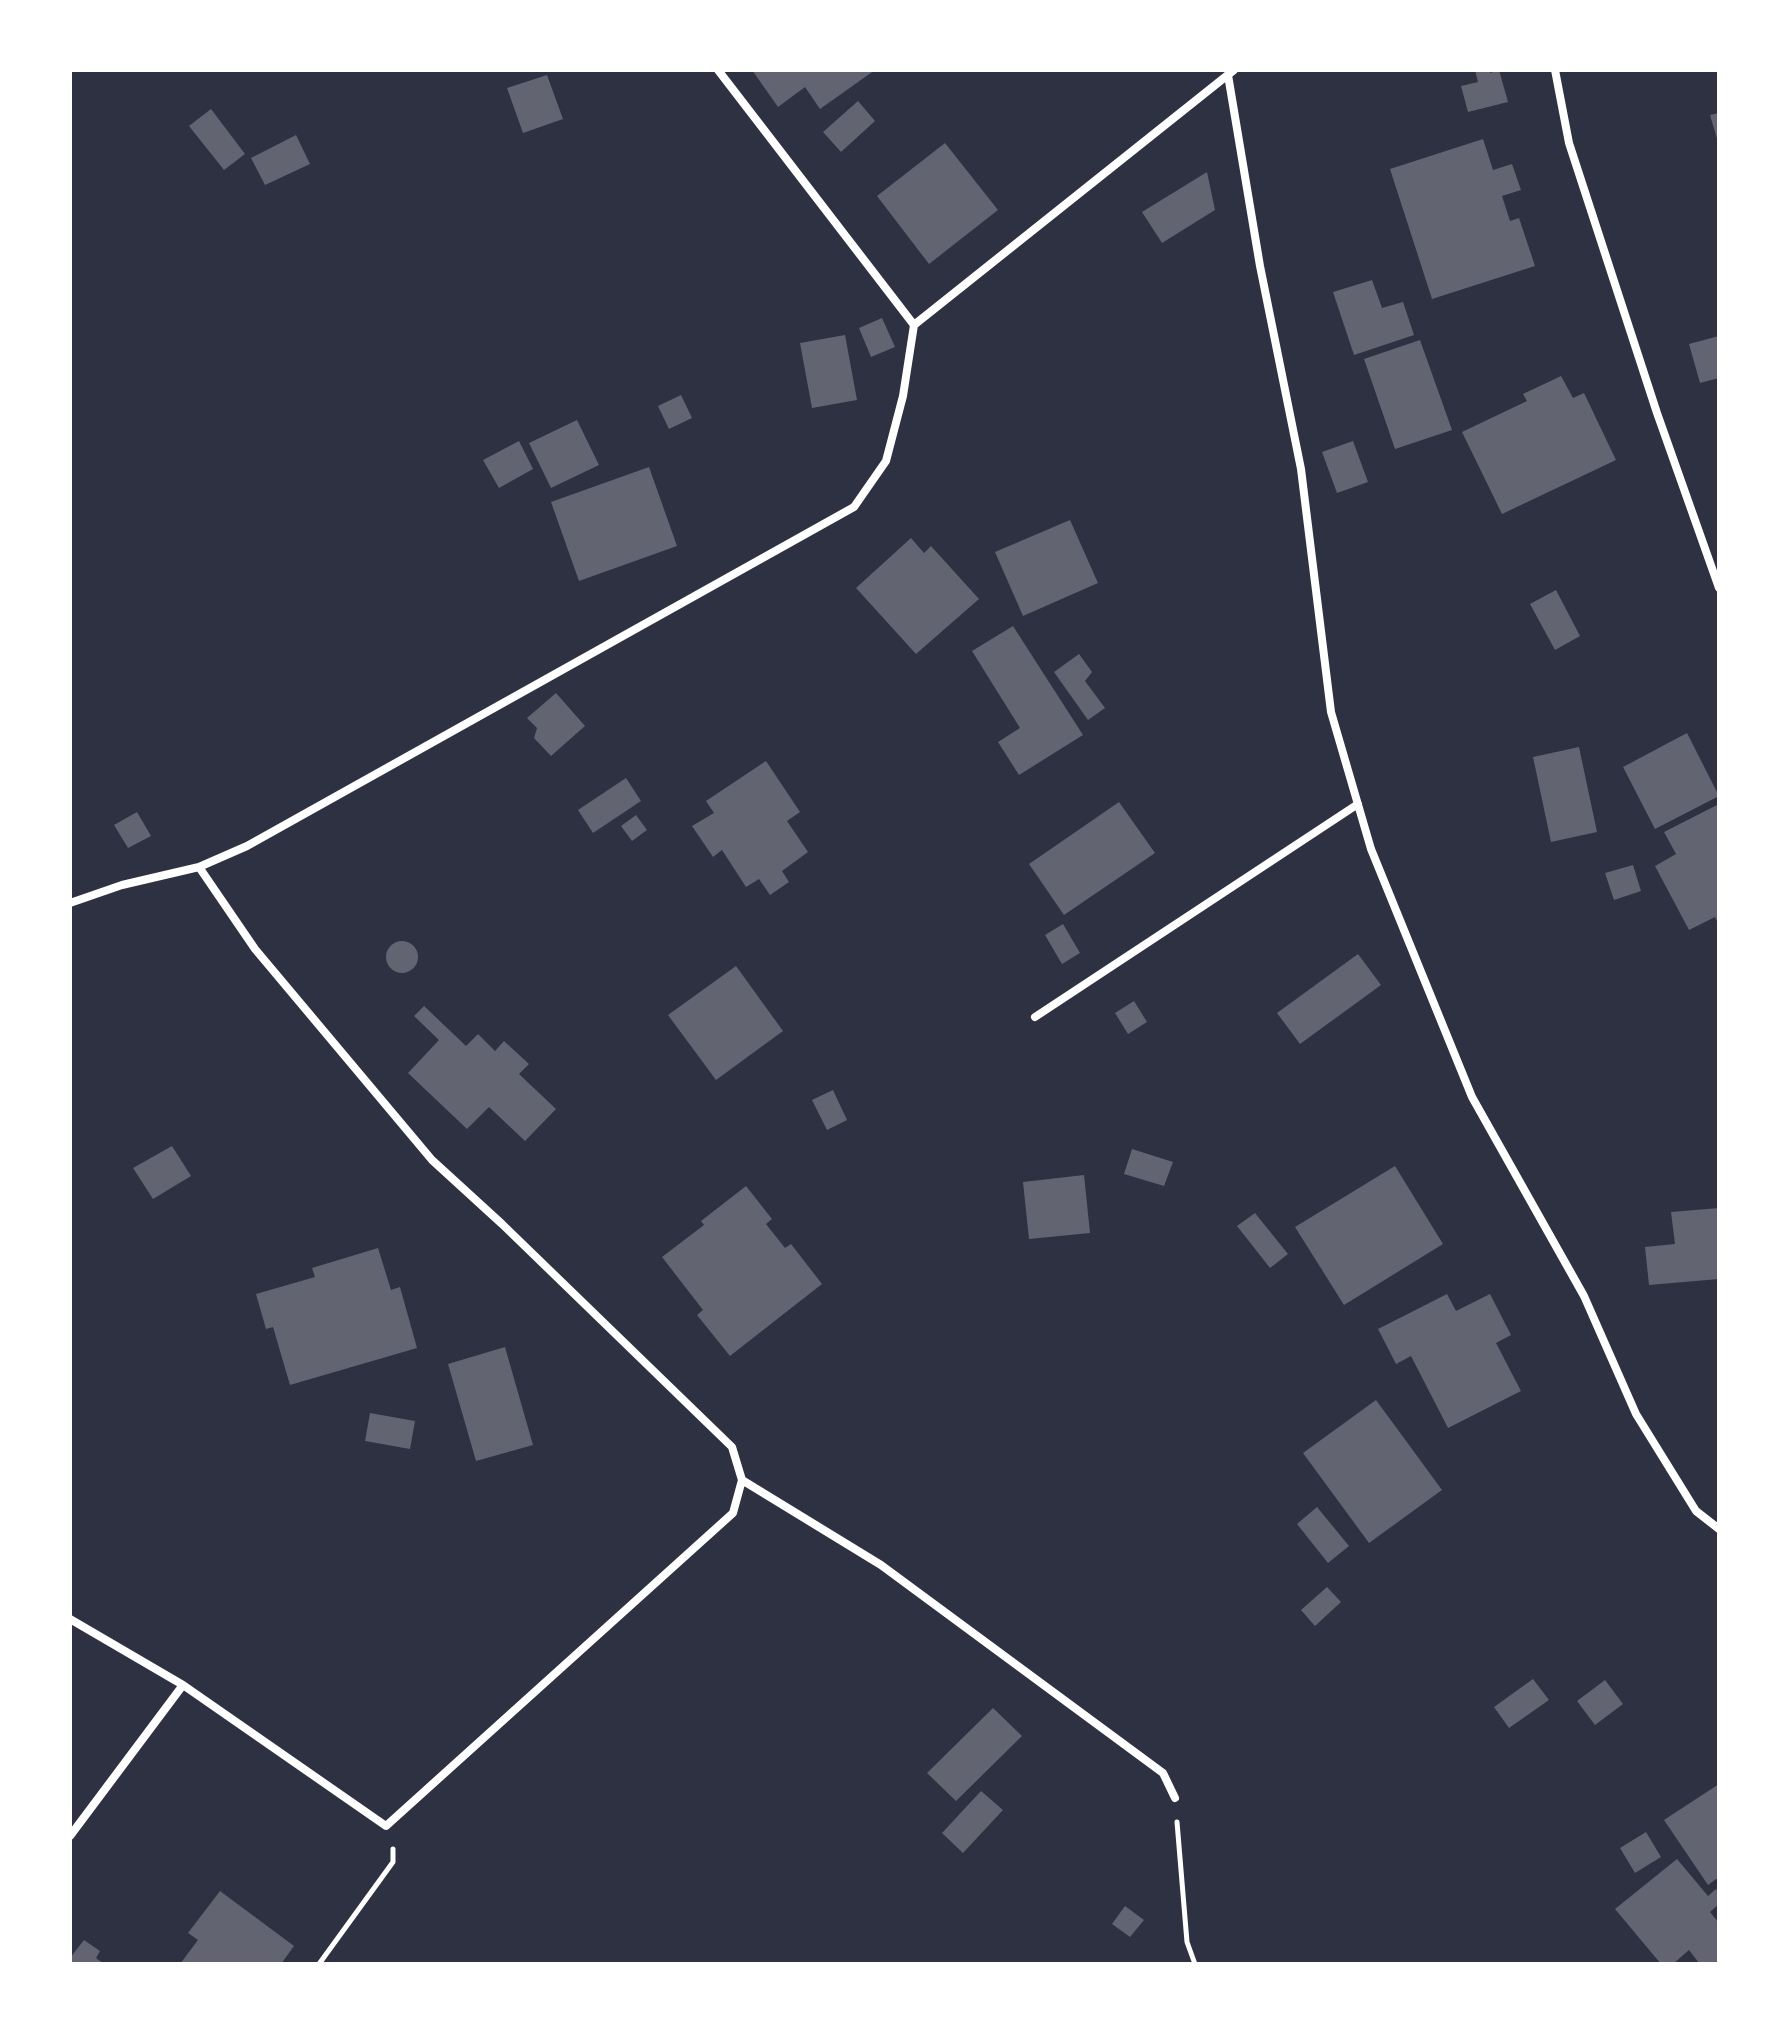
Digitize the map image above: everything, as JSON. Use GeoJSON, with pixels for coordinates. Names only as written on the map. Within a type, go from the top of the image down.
{"type":"FeatureCollection","features":[{"type":"Feature","properties":{"kind":"street"},"geometry":{"type":"LineString","coordinates":[[718,70],[914,325]]}},
{"type":"Feature","properties":{"kind":"street"},"geometry":{"type":"LineString","coordinates":[[1555,70],[1569,143],[1657,413],[1719,588]]}},
{"type":"Feature","properties":{"kind":"street"},"geometry":{"type":"LineString","coordinates":[[70,903],[122,885],[199,867],[247,846],[854,507],[886,461],[903,396],[914,325],[1231,72]]}},
{"type":"Feature","properties":{"kind":"street"},"geometry":{"type":"LineString","coordinates":[[1231,72],[1260,266],[1301,469],[1331,712],[1371,849],[1472,1097],[1584,1296],[1636,1414],[1696,1511],[1719,1529]]}},
{"type":"Feature","properties":{"kind":"street"},"geometry":{"type":"LineString","coordinates":[[1035,1017],[1358,804]]}},
{"type":"Feature","properties":{"kind":"street"},"geometry":{"type":"LineString","coordinates":[[70,1619],[183,1685],[386,1826],[733,1513],[742,1480],[732,1447],[432,1160],[255,949],[199,867]]}},
{"type":"Feature","properties":{"kind":"street"},"geometry":{"type":"LineString","coordinates":[[742,1480],[881,1565],[1163,1773],[1175,1798]]}},
{"type":"Feature","properties":{"kind":"street"},"geometry":{"type":"LineString","coordinates":[[70,1836],[183,1685]]}},
{"type":"Feature","properties":{"kind":"path"},"geometry":{"type":"LineString","coordinates":[[1175,1798],[1187,1942],[1195,1964]]}},
{"type":"Feature","properties":{"kind":"path"},"geometry":{"type":"LineString","coordinates":[[319,1964],[393,1862],[393,1841],[386,1826]]}},
{"type":"Feature","properties":{"kind":"building"},"geometry":{"type":"Polygon","coordinates":[[[752,70],[875,70],[820,109],[805,87],[778,107],[752,70]]]}},
{"type":"Feature","properties":{"kind":"building"},"geometry":{"type":"Polygon","coordinates":[[[1475,70],[1490,70],[1490,73],[1499,70],[1508,102],[1468,112],[1461,86],[1478,82],[1475,70]]]}},
{"type":"Feature","properties":{"kind":"building"},"geometry":{"type":"Polygon","coordinates":[[[547,75],[563,119],[523,133],[507,88],[547,75]]]}},
{"type":"Feature","properties":{"kind":"building"},"geometry":{"type":"Polygon","coordinates":[[[858,101],[875,121],[841,152],[823,132],[858,101]]]}},
{"type":"Feature","properties":{"kind":"building"},"geometry":{"type":"Polygon","coordinates":[[[211,109],[245,154],[224,170],[189,126],[211,109]]]}},
{"type":"Feature","properties":{"kind":"building"},"geometry":{"type":"Polygon","coordinates":[[[1719,113],[1719,142],[1718,142],[1710,115],[1719,113]]]}},
{"type":"Feature","properties":{"kind":"building"},"geometry":{"type":"Polygon","coordinates":[[[296,135],[310,164],[265,185],[251,158],[296,135]]]}},
{"type":"Feature","properties":{"kind":"building"},"geometry":{"type":"Polygon","coordinates":[[[1483,139],[1493,170],[1512,164],[1521,190],[1502,196],[1510,221],[1519,218],[1535,266],[1432,299],[1390,169],[1483,139]]]}},
{"type":"Feature","properties":{"kind":"building"},"geometry":{"type":"Polygon","coordinates":[[[945,143],[998,210],[929,264],[877,196],[945,143]]]}},
{"type":"Feature","properties":{"kind":"building"},"geometry":{"type":"Polygon","coordinates":[[[1207,172],[1215,210],[1162,243],[1142,212],[1207,172]]]}},
{"type":"Feature","properties":{"kind":"building"},"geometry":{"type":"Polygon","coordinates":[[[1372,280],[1382,308],[1403,302],[1414,335],[1354,355],[1333,292],[1372,280]]]}},
{"type":"Feature","properties":{"kind":"building"},"geometry":{"type":"Polygon","coordinates":[[[882,318],[895,347],[871,357],[859,328],[882,318]]]}},
{"type":"Feature","properties":{"kind":"building"},"geometry":{"type":"Polygon","coordinates":[[[845,335],[857,400],[812,408],[800,343],[845,335]]]}},
{"type":"Feature","properties":{"kind":"building"},"geometry":{"type":"Polygon","coordinates":[[[1719,336],[1719,378],[1700,383],[1689,344],[1719,336]]]}},
{"type":"Feature","properties":{"kind":"building"},"geometry":{"type":"Polygon","coordinates":[[[1420,340],[1452,430],[1395,449],[1364,359],[1420,340]]]}},
{"type":"Feature","properties":{"kind":"building"},"geometry":{"type":"Polygon","coordinates":[[[1561,376],[1573,398],[1584,393],[1616,460],[1502,514],[1462,432],[1527,401],[1523,394],[1561,376]]]}},
{"type":"Feature","properties":{"kind":"building"},"geometry":{"type":"Polygon","coordinates":[[[681,395],[692,418],[669,429],[658,406],[681,395]]]}},
{"type":"Feature","properties":{"kind":"building"},"geometry":{"type":"Polygon","coordinates":[[[577,420],[599,465],[551,488],[529,443],[577,420]]]}},
{"type":"Feature","properties":{"kind":"building"},"geometry":{"type":"Polygon","coordinates":[[[519,441],[533,469],[499,488],[483,460],[519,441]]]}},
{"type":"Feature","properties":{"kind":"building"},"geometry":{"type":"Polygon","coordinates":[[[1353,441],[1368,482],[1337,493],[1322,452],[1353,441]]]}},
{"type":"Feature","properties":{"kind":"building"},"geometry":{"type":"Polygon","coordinates":[[[649,467],[677,546],[579,581],[551,502],[649,467]]]}},
{"type":"Feature","properties":{"kind":"building"},"geometry":{"type":"Polygon","coordinates":[[[1070,520],[1098,583],[1023,616],[995,552],[1070,520]]]}},
{"type":"Feature","properties":{"kind":"building"},"geometry":{"type":"Polygon","coordinates":[[[911,538],[924,553],[931,546],[979,599],[916,654],[856,588],[911,538]]]}},
{"type":"Feature","properties":{"kind":"building"},"geometry":{"type":"Polygon","coordinates":[[[1556,590],[1580,636],[1555,650],[1530,604],[1556,590]]]}},
{"type":"Feature","properties":{"kind":"building"},"geometry":{"type":"Polygon","coordinates":[[[1013,626],[1083,735],[1019,775],[998,742],[1020,728],[972,651],[1013,626]]]}},
{"type":"Feature","properties":{"kind":"building"},"geometry":{"type":"Polygon","coordinates":[[[1079,654],[1092,672],[1085,681],[1105,708],[1088,720],[1054,672],[1079,654]]]}},
{"type":"Feature","properties":{"kind":"building"},"geometry":{"type":"Polygon","coordinates":[[[556,693],[585,726],[551,756],[534,738],[537,728],[527,718],[556,693]]]}},
{"type":"Feature","properties":{"kind":"building"},"geometry":{"type":"Polygon","coordinates":[[[1687,733],[1719,796],[1655,829],[1623,767],[1687,733]]]}},
{"type":"Feature","properties":{"kind":"building"},"geometry":{"type":"Polygon","coordinates":[[[1579,747],[1597,832],[1551,842],[1533,757],[1579,747]]]}},
{"type":"Feature","properties":{"kind":"building"},"geometry":{"type":"Polygon","coordinates":[[[766,761],[800,812],[787,821],[808,852],[782,871],[789,882],[770,895],[759,879],[746,887],[722,850],[713,857],[692,826],[714,813],[706,801],[766,761]]]}},
{"type":"Feature","properties":{"kind":"building"},"geometry":{"type":"Polygon","coordinates":[[[626,778],[641,801],[593,833],[578,810],[626,778]]]}},
{"type":"Feature","properties":{"kind":"building"},"geometry":{"type":"Polygon","coordinates":[[[1119,802],[1155,853],[1064,915],[1029,864],[1119,802]]]}},
{"type":"Feature","properties":{"kind":"building"},"geometry":{"type":"Polygon","coordinates":[[[1719,804],[1719,925],[1715,917],[1689,930],[1655,866],[1676,854],[1664,832],[1719,804]]]}},
{"type":"Feature","properties":{"kind":"building"},"geometry":{"type":"Polygon","coordinates":[[[137,812],[151,836],[128,848],[114,825],[137,812]]]}},
{"type":"Feature","properties":{"kind":"building"},"geometry":{"type":"Polygon","coordinates":[[[636,815],[647,830],[632,841],[621,826],[636,815]]]}},
{"type":"Feature","properties":{"kind":"building"},"geometry":{"type":"Polygon","coordinates":[[[1633,865],[1641,891],[1614,900],[1605,873],[1633,865]]]}},
{"type":"Feature","properties":{"kind":"building"},"geometry":{"type":"Polygon","coordinates":[[[1063,924],[1080,953],[1062,964],[1045,935],[1063,924]]]}},
{"type":"Feature","properties":{"kind":"building"},"geometry":{"type":"Polygon","coordinates":[[[402,941],[413,946],[418,957],[413,968],[402,973],[391,968],[386,957],[391,946],[402,941]]]}},
{"type":"Feature","properties":{"kind":"building"},"geometry":{"type":"Polygon","coordinates":[[[1358,954],[1381,985],[1300,1044],[1277,1013],[1358,954]]]}},
{"type":"Feature","properties":{"kind":"building"},"geometry":{"type":"Polygon","coordinates":[[[736,966],[783,1031],[716,1080],[668,1015],[736,966]]]}},
{"type":"Feature","properties":{"kind":"building"},"geometry":{"type":"Polygon","coordinates":[[[1134,1001],[1147,1022],[1128,1034],[1115,1013],[1134,1001]]]}},
{"type":"Feature","properties":{"kind":"building"},"geometry":{"type":"Polygon","coordinates":[[[424,1006],[466,1046],[478,1034],[495,1051],[504,1041],[529,1064],[519,1074],[556,1109],[525,1141],[489,1107],[467,1129],[408,1073],[439,1040],[414,1016],[424,1006]]]}},
{"type":"Feature","properties":{"kind":"building"},"geometry":{"type":"Polygon","coordinates":[[[833,1090],[847,1120],[827,1130],[812,1100],[833,1090]]]}},
{"type":"Feature","properties":{"kind":"building"},"geometry":{"type":"Polygon","coordinates":[[[172,1146],[191,1176],[153,1199],[133,1168],[172,1146]]]}},
{"type":"Feature","properties":{"kind":"building"},"geometry":{"type":"Polygon","coordinates":[[[1132,1149],[1173,1162],[1164,1186],[1124,1174],[1132,1149]]]}},
{"type":"Feature","properties":{"kind":"building"},"geometry":{"type":"Polygon","coordinates":[[[1395,1166],[1443,1244],[1344,1305],[1295,1227],[1395,1166]]]}},
{"type":"Feature","properties":{"kind":"building"},"geometry":{"type":"Polygon","coordinates":[[[1084,1175],[1090,1233],[1029,1239],[1023,1182],[1084,1175]]]}},
{"type":"Feature","properties":{"kind":"building"},"geometry":{"type":"Polygon","coordinates":[[[746,1186],[772,1219],[766,1224],[785,1248],[791,1244],[822,1284],[730,1356],[697,1315],[703,1310],[662,1257],[704,1225],[701,1221],[746,1186]]]}},
{"type":"Feature","properties":{"kind":"building"},"geometry":{"type":"Polygon","coordinates":[[[1719,1208],[1719,1279],[1649,1285],[1645,1247],[1675,1244],[1671,1212],[1719,1208]]]}},
{"type":"Feature","properties":{"kind":"building"},"geometry":{"type":"Polygon","coordinates":[[[1255,1213],[1288,1254],[1270,1268],[1237,1226],[1255,1213]]]}},
{"type":"Feature","properties":{"kind":"building"},"geometry":{"type":"Polygon","coordinates":[[[378,1248],[391,1290],[400,1287],[417,1348],[290,1385],[273,1327],[266,1329],[256,1294],[315,1277],[312,1268],[378,1248]]]}},
{"type":"Feature","properties":{"kind":"building"},"geometry":{"type":"Polygon","coordinates":[[[1447,1294],[1456,1311],[1490,1294],[1511,1335],[1496,1343],[1521,1391],[1448,1428],[1411,1356],[1396,1364],[1378,1329],[1447,1294]]]}},
{"type":"Feature","properties":{"kind":"building"},"geometry":{"type":"Polygon","coordinates":[[[505,1347],[533,1445],[476,1461],[448,1364],[505,1347]]]}},
{"type":"Feature","properties":{"kind":"building"},"geometry":{"type":"Polygon","coordinates":[[[1376,1400],[1442,1490],[1369,1543],[1303,1453],[1376,1400]]]}},
{"type":"Feature","properties":{"kind":"building"},"geometry":{"type":"Polygon","coordinates":[[[370,1413],[415,1421],[410,1449],[365,1441],[370,1413]]]}},
{"type":"Feature","properties":{"kind":"building"},"geometry":{"type":"Polygon","coordinates":[[[1317,1507],[1349,1546],[1328,1563],[1297,1524],[1317,1507]]]}},
{"type":"Feature","properties":{"kind":"building"},"geometry":{"type":"Polygon","coordinates":[[[1327,1587],[1341,1602],[1315,1626],[1301,1610],[1327,1587]]]}},
{"type":"Feature","properties":{"kind":"building"},"geometry":{"type":"Polygon","coordinates":[[[1533,1679],[1549,1700],[1509,1728],[1494,1707],[1533,1679]]]}},
{"type":"Feature","properties":{"kind":"building"},"geometry":{"type":"Polygon","coordinates":[[[1605,1680],[1623,1704],[1595,1725],[1577,1701],[1605,1680]]]}},
{"type":"Feature","properties":{"kind":"building"},"geometry":{"type":"Polygon","coordinates":[[[993,1708],[1022,1736],[956,1801],[927,1773],[993,1708]]]}},
{"type":"Feature","properties":{"kind":"building"},"geometry":{"type":"Polygon","coordinates":[[[1719,1784],[1719,1877],[1708,1885],[1664,1820],[1719,1784]]]}},
{"type":"Feature","properties":{"kind":"building"},"geometry":{"type":"Polygon","coordinates":[[[981,1791],[1003,1810],[963,1853],[942,1833],[981,1791]]]}},
{"type":"Feature","properties":{"kind":"building"},"geometry":{"type":"Polygon","coordinates":[[[1646,1832],[1661,1857],[1635,1873],[1620,1848],[1646,1832]]]}},
{"type":"Feature","properties":{"kind":"building"},"geometry":{"type":"Polygon","coordinates":[[[1677,1859],[1708,1896],[1716,1889],[1719,1893],[1719,1904],[1710,1912],[1719,1923],[1719,1963],[1699,1963],[1689,1950],[1673,1964],[1661,1964],[1615,1909],[1677,1859]]]}},
{"type":"Feature","properties":{"kind":"building"},"geometry":{"type":"Polygon","coordinates":[[[220,1891],[294,1946],[281,1964],[180,1964],[198,1940],[188,1933],[220,1891]]]}},
{"type":"Feature","properties":{"kind":"building"},"geometry":{"type":"Polygon","coordinates":[[[1125,1906],[1144,1920],[1130,1937],[1112,1924],[1125,1906]]]}},
{"type":"Feature","properties":{"kind":"building"},"geometry":{"type":"Polygon","coordinates":[[[84,1940],[100,1951],[96,1958],[104,1964],[70,1962],[84,1940]]]}}]}
